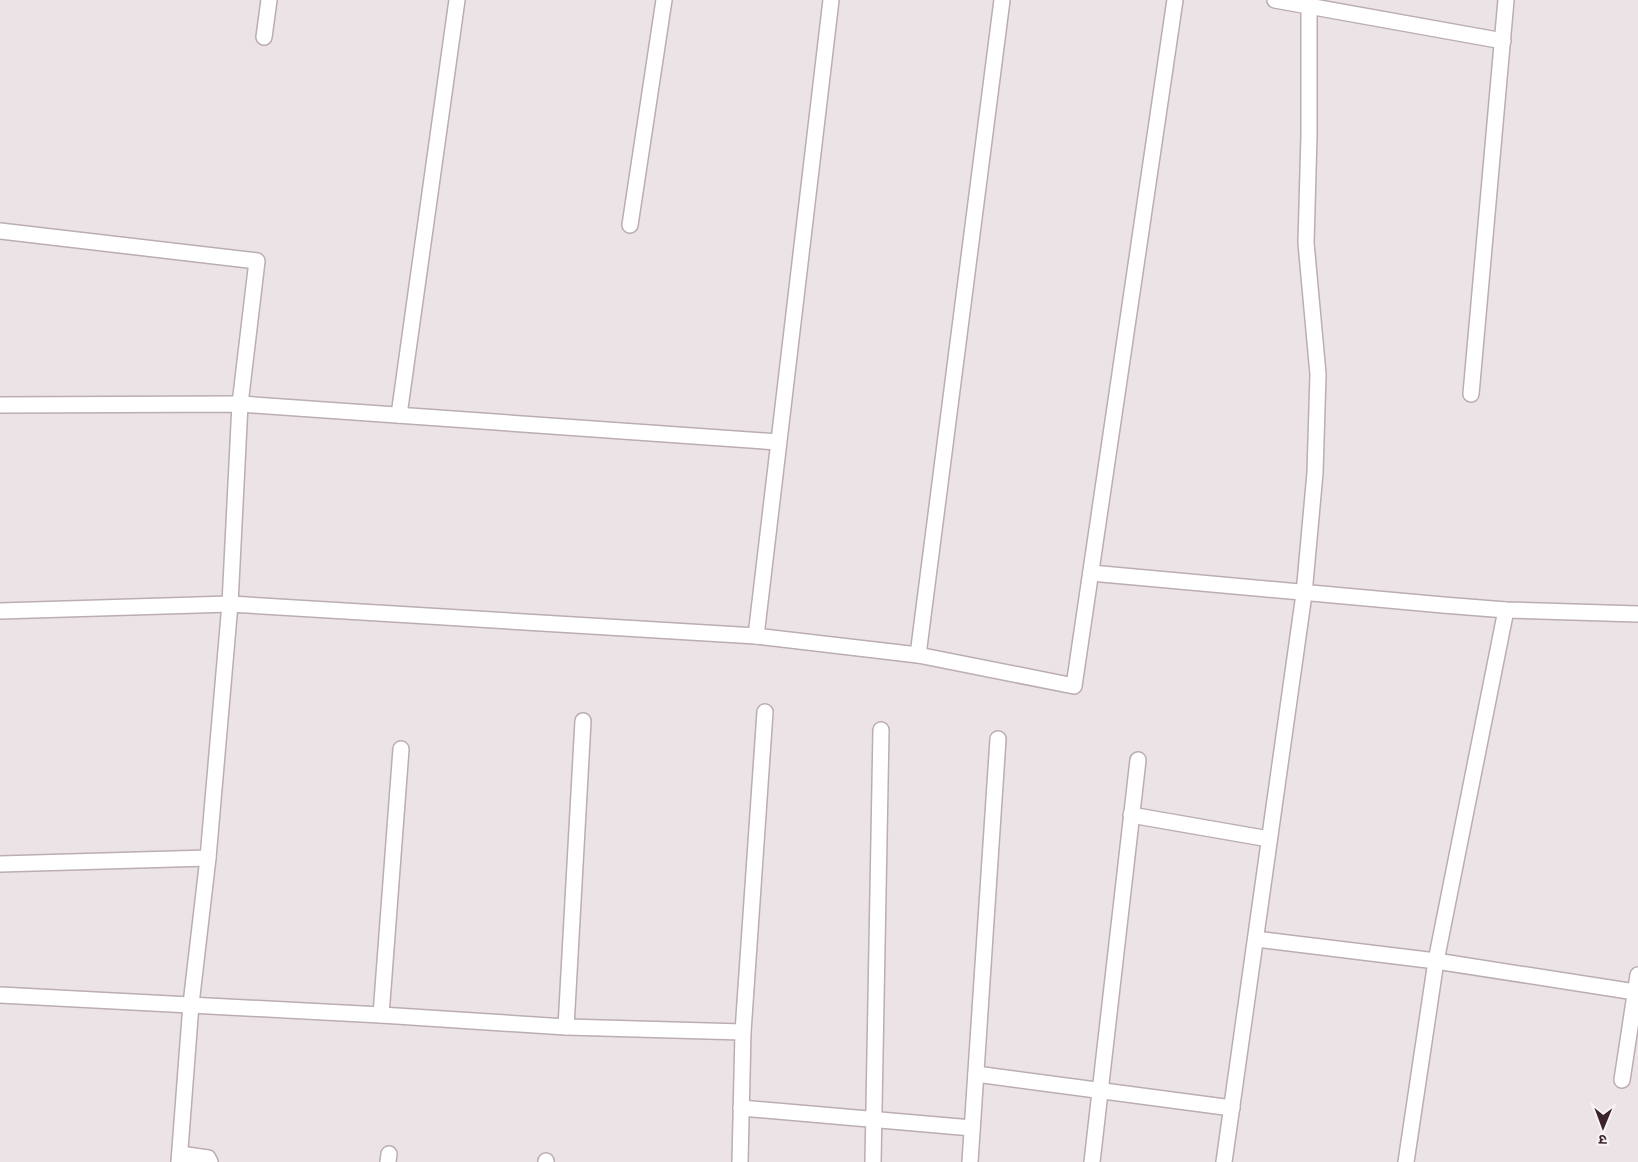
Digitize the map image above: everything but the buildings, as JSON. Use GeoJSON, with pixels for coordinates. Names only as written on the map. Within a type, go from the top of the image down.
{"type":"FeatureCollection","features":[{"type":"Feature","properties":{"kind":"street"},"geometry":{"type":"LineString","coordinates":[[264,38],[270,0]]}},
{"type":"Feature","properties":{"kind":"street"},"geometry":{"type":"LineString","coordinates":[[399,415],[457,0]]}},
{"type":"Feature","properties":{"kind":"street"},"geometry":{"type":"LineString","coordinates":[[630,225],[664,0]]}},
{"type":"Feature","properties":{"kind":"street"},"geometry":{"type":"LineString","coordinates":[[756,636],[831,0]]}},
{"type":"Feature","properties":{"kind":"street"},"geometry":{"type":"LineString","coordinates":[[918,655],[1002,0]]}},
{"type":"Feature","properties":{"kind":"street"},"geometry":{"type":"LineString","coordinates":[[0,611],[230,604],[756,636],[918,655],[1074,686],[1175,0]]}},
{"type":"Feature","properties":{"kind":"street"},"geometry":{"type":"LineString","coordinates":[[1275,0],[1308,3],[1503,41]]}},
{"type":"Feature","properties":{"kind":"street"},"geometry":{"type":"LineString","coordinates":[[1471,394],[1506,0]]}},
{"type":"Feature","properties":{"kind":"street"},"geometry":{"type":"LineString","coordinates":[[1224,1162],[1304,594],[1315,473],[1318,374],[1306,243],[1309,135],[1308,3]]}},
{"type":"Feature","properties":{"kind":"street"},"geometry":{"type":"LineString","coordinates":[[0,230],[258,261],[240,404],[230,604],[208,858],[191,1004],[179,1158],[208,1158],[210,1162]]}},
{"type":"Feature","properties":{"kind":"street"},"geometry":{"type":"LineString","coordinates":[[0,405],[240,404],[778,442]]}},
{"type":"Feature","properties":{"kind":"street"},"geometry":{"type":"LineString","coordinates":[[1091,573],[1304,594],[1506,610],[1638,614]]}},
{"type":"Feature","properties":{"kind":"street"},"geometry":{"type":"LineString","coordinates":[[1406,1162],[1436,961],[1506,610]]}},
{"type":"Feature","properties":{"kind":"street"},"geometry":{"type":"LineString","coordinates":[[740,1162],[743,1032],[765,712]]}},
{"type":"Feature","properties":{"kind":"street"},"geometry":{"type":"LineString","coordinates":[[566,1028],[583,721]]}},
{"type":"Feature","properties":{"kind":"street"},"geometry":{"type":"LineString","coordinates":[[872,1162],[881,730]]}},
{"type":"Feature","properties":{"kind":"street"},"geometry":{"type":"LineString","coordinates":[[970,1162],[998,739]]}},
{"type":"Feature","properties":{"kind":"street"},"geometry":{"type":"LineString","coordinates":[[381,1015],[401,749]]}},
{"type":"Feature","properties":{"kind":"street"},"geometry":{"type":"LineString","coordinates":[[1092,1162],[1138,760]]}},
{"type":"Feature","properties":{"kind":"street"},"geometry":{"type":"LineString","coordinates":[[1131,815],[1269,839]]}},
{"type":"Feature","properties":{"kind":"street"},"geometry":{"type":"LineString","coordinates":[[0,864],[208,858]]}},
{"type":"Feature","properties":{"kind":"street"},"geometry":{"type":"LineString","coordinates":[[1256,939],[1436,961],[1636,992]]}},
{"type":"Feature","properties":{"kind":"street"},"geometry":{"type":"LineString","coordinates":[[1622,1080],[1638,975]]}},
{"type":"Feature","properties":{"kind":"street"},"geometry":{"type":"LineString","coordinates":[[0,995],[381,1015],[566,1028],[743,1032]]}},
{"type":"Feature","properties":{"kind":"street"},"geometry":{"type":"LineString","coordinates":[[976,1074],[1232,1108]]}},
{"type":"Feature","properties":{"kind":"street"},"geometry":{"type":"LineString","coordinates":[[741,1108],[972,1128]]}}]}
